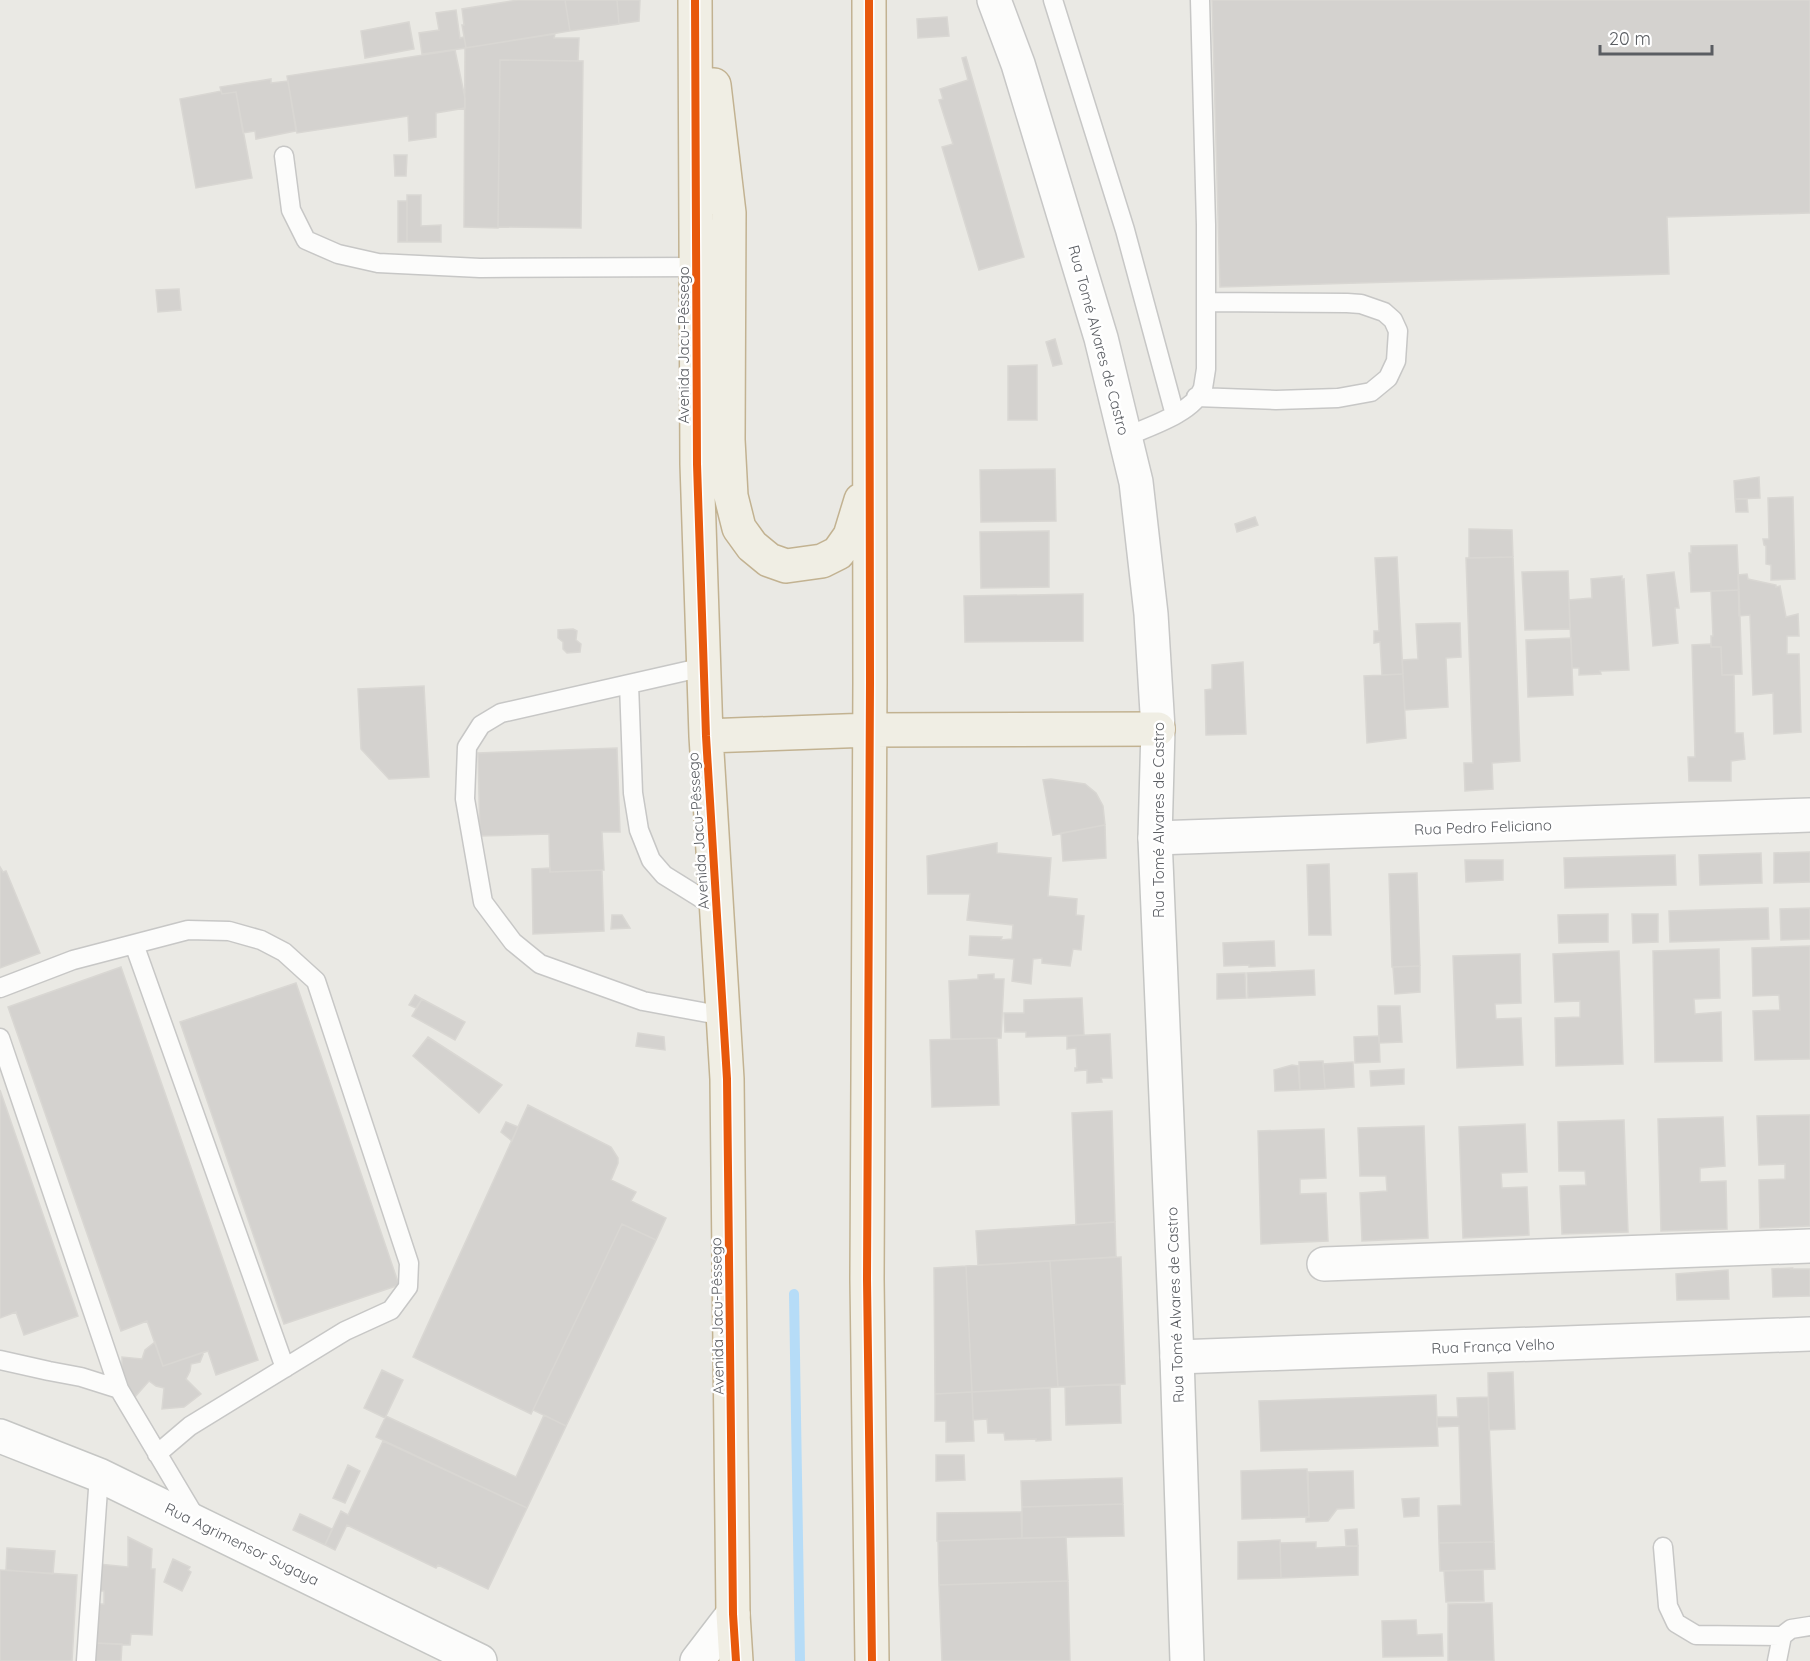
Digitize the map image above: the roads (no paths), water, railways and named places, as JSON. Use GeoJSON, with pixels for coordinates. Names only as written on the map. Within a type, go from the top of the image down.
{"type":"FeatureCollection","features":[{"type":"Feature","properties":{"kind":"highway","name":"Avenida Jacu-Pêssego"},"geometry":{"type":"LineString","coordinates":[[696,0],[697,464],[706,736],[727,1079],[733,1614],[736,1661]]}},
{"type":"Feature","properties":{"kind":"highway"},"geometry":{"type":"LineString","coordinates":[[704,0],[729,213],[728,440],[731,496],[739,528],[752,546],[769,560],[786,566],[822,561],[838,554],[850,536],[860,510],[869,460]]}},
{"type":"Feature","properties":{"kind":"highway"},"geometry":{"type":"LineString","coordinates":[[869,0],[870,730],[867,1279],[872,1661]]}},
{"type":"Feature","properties":{"kind":"highway"},"geometry":{"type":"LineString","coordinates":[[706,736],[870,730],[1158,729]]}},
{"type":"Feature","properties":{"kind":"street","name":"Rua Tomé Alvares de Castro"},"geometry":{"type":"LineString","coordinates":[[994,0],[1018,64],[1101,339],[1136,482],[1151,614],[1158,729],[1155,838],[1177,1357],[1187,1661]]}},
{"type":"Feature","properties":{"kind":"street","name":"Rua Pedro Feliciano"},"geometry":{"type":"LineString","coordinates":[[1155,838],[1810,816]]}},
{"type":"Feature","properties":{"kind":"street"},"geometry":{"type":"LineString","coordinates":[[1324,1264],[1810,1246]]}},
{"type":"Feature","properties":{"kind":"street","name":"Rua França Velho"},"geometry":{"type":"LineString","coordinates":[[1177,1357],[1810,1334]]}},
{"type":"Feature","properties":{"kind":"street","name":"Rua Agrimensor Sugaya"},"geometry":{"type":"LineString","coordinates":[[0,1436],[99,1475],[480,1661]]}},
{"type":"Feature","properties":{"kind":"street"},"geometry":{"type":"LineString","coordinates":[[697,1661],[733,1614]]}},
{"type":"Feature","properties":{"kind":"lane"},"geometry":{"type":"LineString","coordinates":[[1053,0],[1125,230],[1175,415]]}},
{"type":"Feature","properties":{"kind":"lane"},"geometry":{"type":"LineString","coordinates":[[1125,437],[1175,415],[1202,389],[1206,369],[1200,0]]}},
{"type":"Feature","properties":{"kind":"lane"},"geometry":{"type":"LineString","coordinates":[[284,156],[291,210],[306,240],[338,254],[378,263],[480,268],[696,267]]}},
{"type":"Feature","properties":{"kind":"lane"},"geometry":{"type":"LineString","coordinates":[[1196,397],[1276,400],[1338,398],[1371,392],[1388,378],[1396,361],[1398,332],[1393,320],[1384,312],[1368,306],[1347,303],[1206,302]]}},
{"type":"Feature","properties":{"kind":"lane"},"geometry":{"type":"LineString","coordinates":[[704,667],[501,713],[481,725],[467,747],[465,799],[483,902],[513,942],[540,964],[643,1001],[724,1016]]}},
{"type":"Feature","properties":{"kind":"lane"},"geometry":{"type":"LineString","coordinates":[[629,684],[633,793],[639,830],[651,860],[664,875],[717,908]]}},
{"type":"Feature","properties":{"kind":"lane"},"geometry":{"type":"LineString","coordinates":[[0,988],[73,960],[188,930],[229,931],[261,940],[284,952],[316,981],[409,1263],[408,1287],[392,1310],[345,1331],[190,1426],[157,1454]]}},
{"type":"Feature","properties":{"kind":"lane"},"geometry":{"type":"LineString","coordinates":[[134,944],[285,1368]]}},
{"type":"Feature","properties":{"kind":"lane"},"geometry":{"type":"LineString","coordinates":[[0,1038],[119,1389],[199,1524]]}},
{"type":"Feature","properties":{"kind":"lane"},"geometry":{"type":"LineString","coordinates":[[0,1360],[81,1377],[119,1389]]}},
{"type":"Feature","properties":{"kind":"lane"},"geometry":{"type":"LineString","coordinates":[[86,1661],[99,1475]]}},
{"type":"Feature","properties":{"kind":"lane"},"geometry":{"type":"LineString","coordinates":[[1663,1547],[1668,1606],[1676,1623],[1696,1635],[1782,1636],[1791,1629],[1810,1626]]}},
{"type":"Feature","properties":{"kind":"lane"},"geometry":{"type":"LineString","coordinates":[[1777,1661],[1782,1636]]}},
{"type":"Feature","properties":{"kind":"waterway"},"geometry":{"type":"LineString","coordinates":[[794,1294],[800,1661]]}}]}
